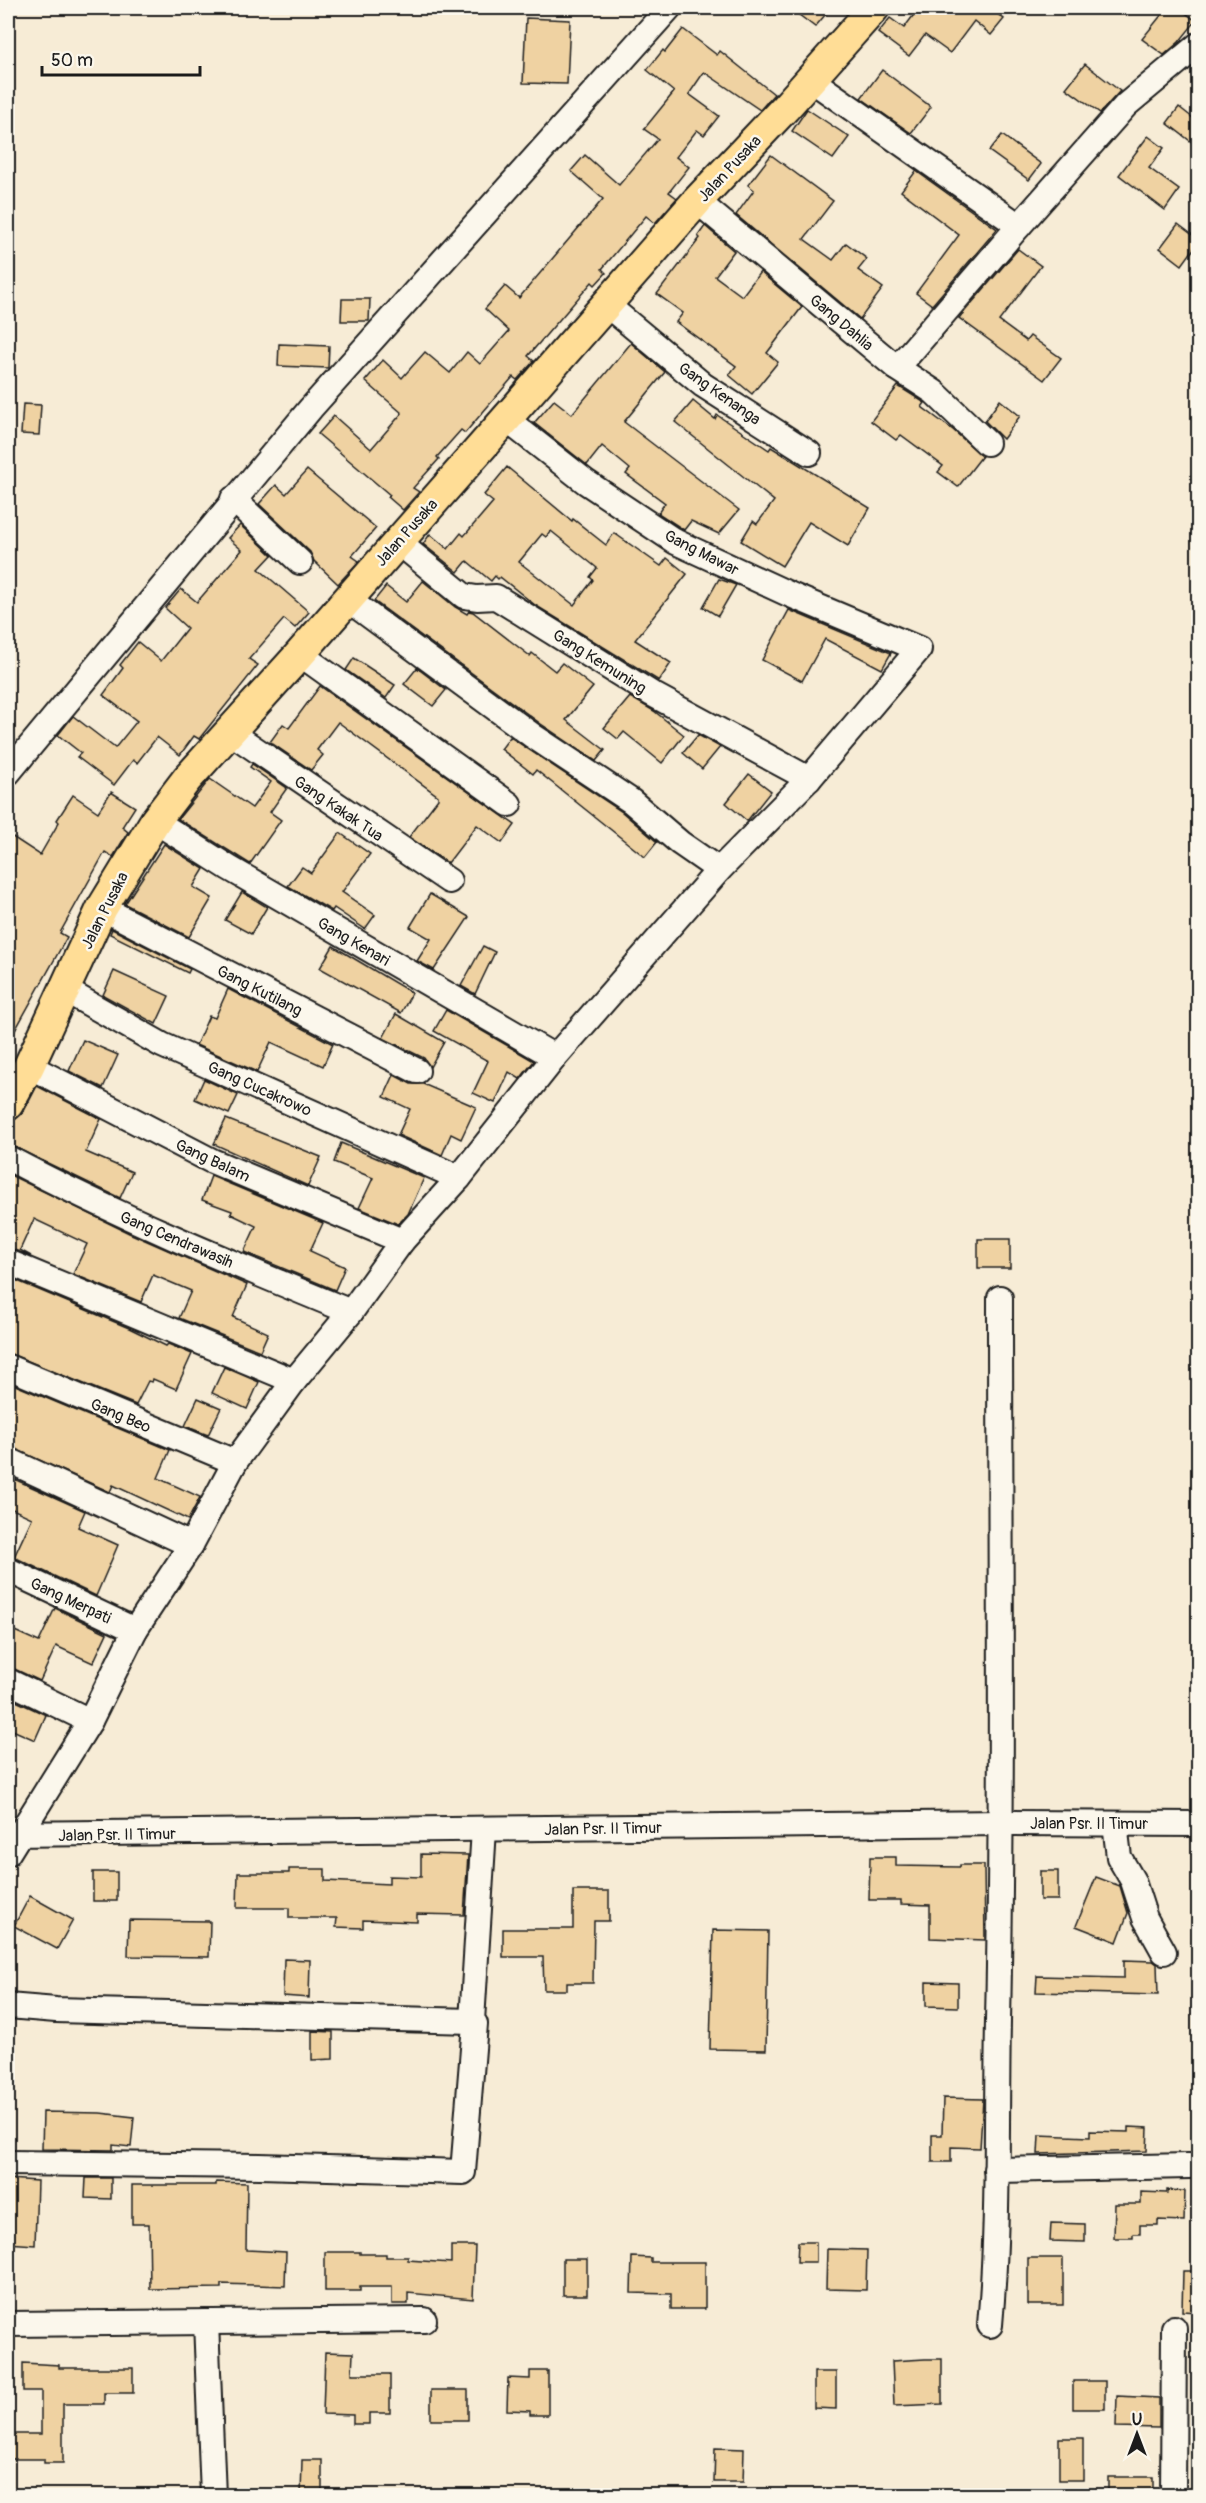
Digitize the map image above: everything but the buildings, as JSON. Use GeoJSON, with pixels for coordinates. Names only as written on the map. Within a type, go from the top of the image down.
{"type":"FeatureCollection","features":[{"type":"Feature","properties":{"kind":"main road","name":"Jalan Pusaka"},"geometry":{"type":"LineString","coordinates":[[8,1104],[29,1066],[102,908],[155,821],[187,779],[507,420],[698,201],[874,8]]}},
{"type":"Feature","properties":{"kind":"street"},"geometry":{"type":"LineString","coordinates":[[8,773],[233,499],[311,408],[669,8]]}},
{"type":"Feature","properties":{"kind":"street"},"geometry":{"type":"LineString","coordinates":[[897,368],[1126,105],[1198,45]]}},
{"type":"Feature","properties":{"kind":"street"},"geometry":{"type":"LineString","coordinates":[[810,80],[1019,226]]}},
{"type":"Feature","properties":{"kind":"street","name":"Gang Dahlia"},"geometry":{"type":"LineString","coordinates":[[698,201],[897,368],[934,392],[987,443]]}},
{"type":"Feature","properties":{"kind":"street","name":"Gang Kenanga"},"geometry":{"type":"LineString","coordinates":[[608,304],[703,385],[809,453]]}},
{"type":"Feature","properties":{"kind":"street","name":"Gang Mawar"},"geometry":{"type":"LineString","coordinates":[[507,420],[586,482],[676,542],[793,596],[919,648],[809,779]]}},
{"type":"Feature","properties":{"kind":"street"},"geometry":{"type":"LineString","coordinates":[[233,499],[300,562]]}},
{"type":"Feature","properties":{"kind":"street","name":"Gang Kemuning"},"geometry":{"type":"LineString","coordinates":[[398,542],[464,596],[496,597],[652,694],[809,779]]}},
{"type":"Feature","properties":{"kind":"street"},"geometry":{"type":"LineString","coordinates":[[347,599],[533,736],[631,801],[680,843],[719,870]]}},
{"type":"Feature","properties":{"kind":"street"},"geometry":{"type":"LineString","coordinates":[[300,654],[509,804]]}},
{"type":"Feature","properties":{"kind":"street","name":"Gang Kakak Tua"},"geometry":{"type":"LineString","coordinates":[[230,732],[285,772],[449,881]]}},
{"type":"Feature","properties":{"kind":"street"},"geometry":{"type":"LineString","coordinates":[[11,1841],[90,1721],[135,1630],[191,1545],[235,1462],[294,1381],[351,1312],[402,1241],[459,1178],[555,1057],[719,870],[809,779]]}},
{"type":"Feature","properties":{"kind":"street","name":"Gang Kenari"},"geometry":{"type":"LineString","coordinates":[[155,821],[240,874],[555,1057]]}},
{"type":"Feature","properties":{"kind":"street","name":"Gang Kutilang"},"geometry":{"type":"LineString","coordinates":[[102,908],[417,1071]]}},
{"type":"Feature","properties":{"kind":"street","name":"Gang Cucakrowo"},"geometry":{"type":"LineString","coordinates":[[64,990],[162,1045],[459,1178]]}},
{"type":"Feature","properties":{"kind":"street","name":"Gang Balam"},"geometry":{"type":"LineString","coordinates":[[29,1066],[212,1161],[402,1241]]}},
{"type":"Feature","properties":{"kind":"street","name":"Gang Cendrawasih"},"geometry":{"type":"LineString","coordinates":[[8,1158],[72,1192],[164,1235],[351,1312]]}},
{"type":"Feature","properties":{"kind":"street"},"geometry":{"type":"LineString","coordinates":[[8,1262],[294,1381]]}},
{"type":"Feature","properties":{"kind":"street"},"geometry":{"type":"LineString","coordinates":[[990,2325],[997,2252],[996,2170],[1002,1823],[1000,1298]]}},
{"type":"Feature","properties":{"kind":"street","name":"Gang Beo"},"geometry":{"type":"LineString","coordinates":[[8,1367],[235,1462]]}},
{"type":"Feature","properties":{"kind":"street"},"geometry":{"type":"LineString","coordinates":[[8,1460],[191,1545]]}},
{"type":"Feature","properties":{"kind":"street","name":"Gang Merpati"},"geometry":{"type":"LineString","coordinates":[[8,1570],[135,1630]]}},
{"type":"Feature","properties":{"kind":"street"},"geometry":{"type":"LineString","coordinates":[[8,1681],[90,1721]]}},
{"type":"Feature","properties":{"kind":"street","name":"Jalan Psr. II Timur"},"geometry":{"type":"LineString","coordinates":[[11,1841],[484,1829],[1002,1823],[1198,1824]]}},
{"type":"Feature","properties":{"kind":"street"},"geometry":{"type":"LineString","coordinates":[[1115,1824],[1119,1857],[1133,1881],[1145,1918],[1164,1952]]}},
{"type":"Feature","properties":{"kind":"street"},"geometry":{"type":"LineString","coordinates":[[8,2163],[260,2166],[459,2174],[464,2170],[484,1829]]}},
{"type":"Feature","properties":{"kind":"street"},"geometry":{"type":"LineString","coordinates":[[8,2006],[56,2010],[472,2021]]}},
{"type":"Feature","properties":{"kind":"street"},"geometry":{"type":"LineString","coordinates":[[996,2170],[1189,2166]]}},
{"type":"Feature","properties":{"kind":"street"},"geometry":{"type":"LineString","coordinates":[[8,2324],[424,2320]]}},
{"type":"Feature","properties":{"kind":"street"},"geometry":{"type":"LineString","coordinates":[[206,2322],[213,2496]]}},
{"type":"Feature","properties":{"kind":"street"},"geometry":{"type":"LineString","coordinates":[[1173,2496],[1174,2328]]}}]}
